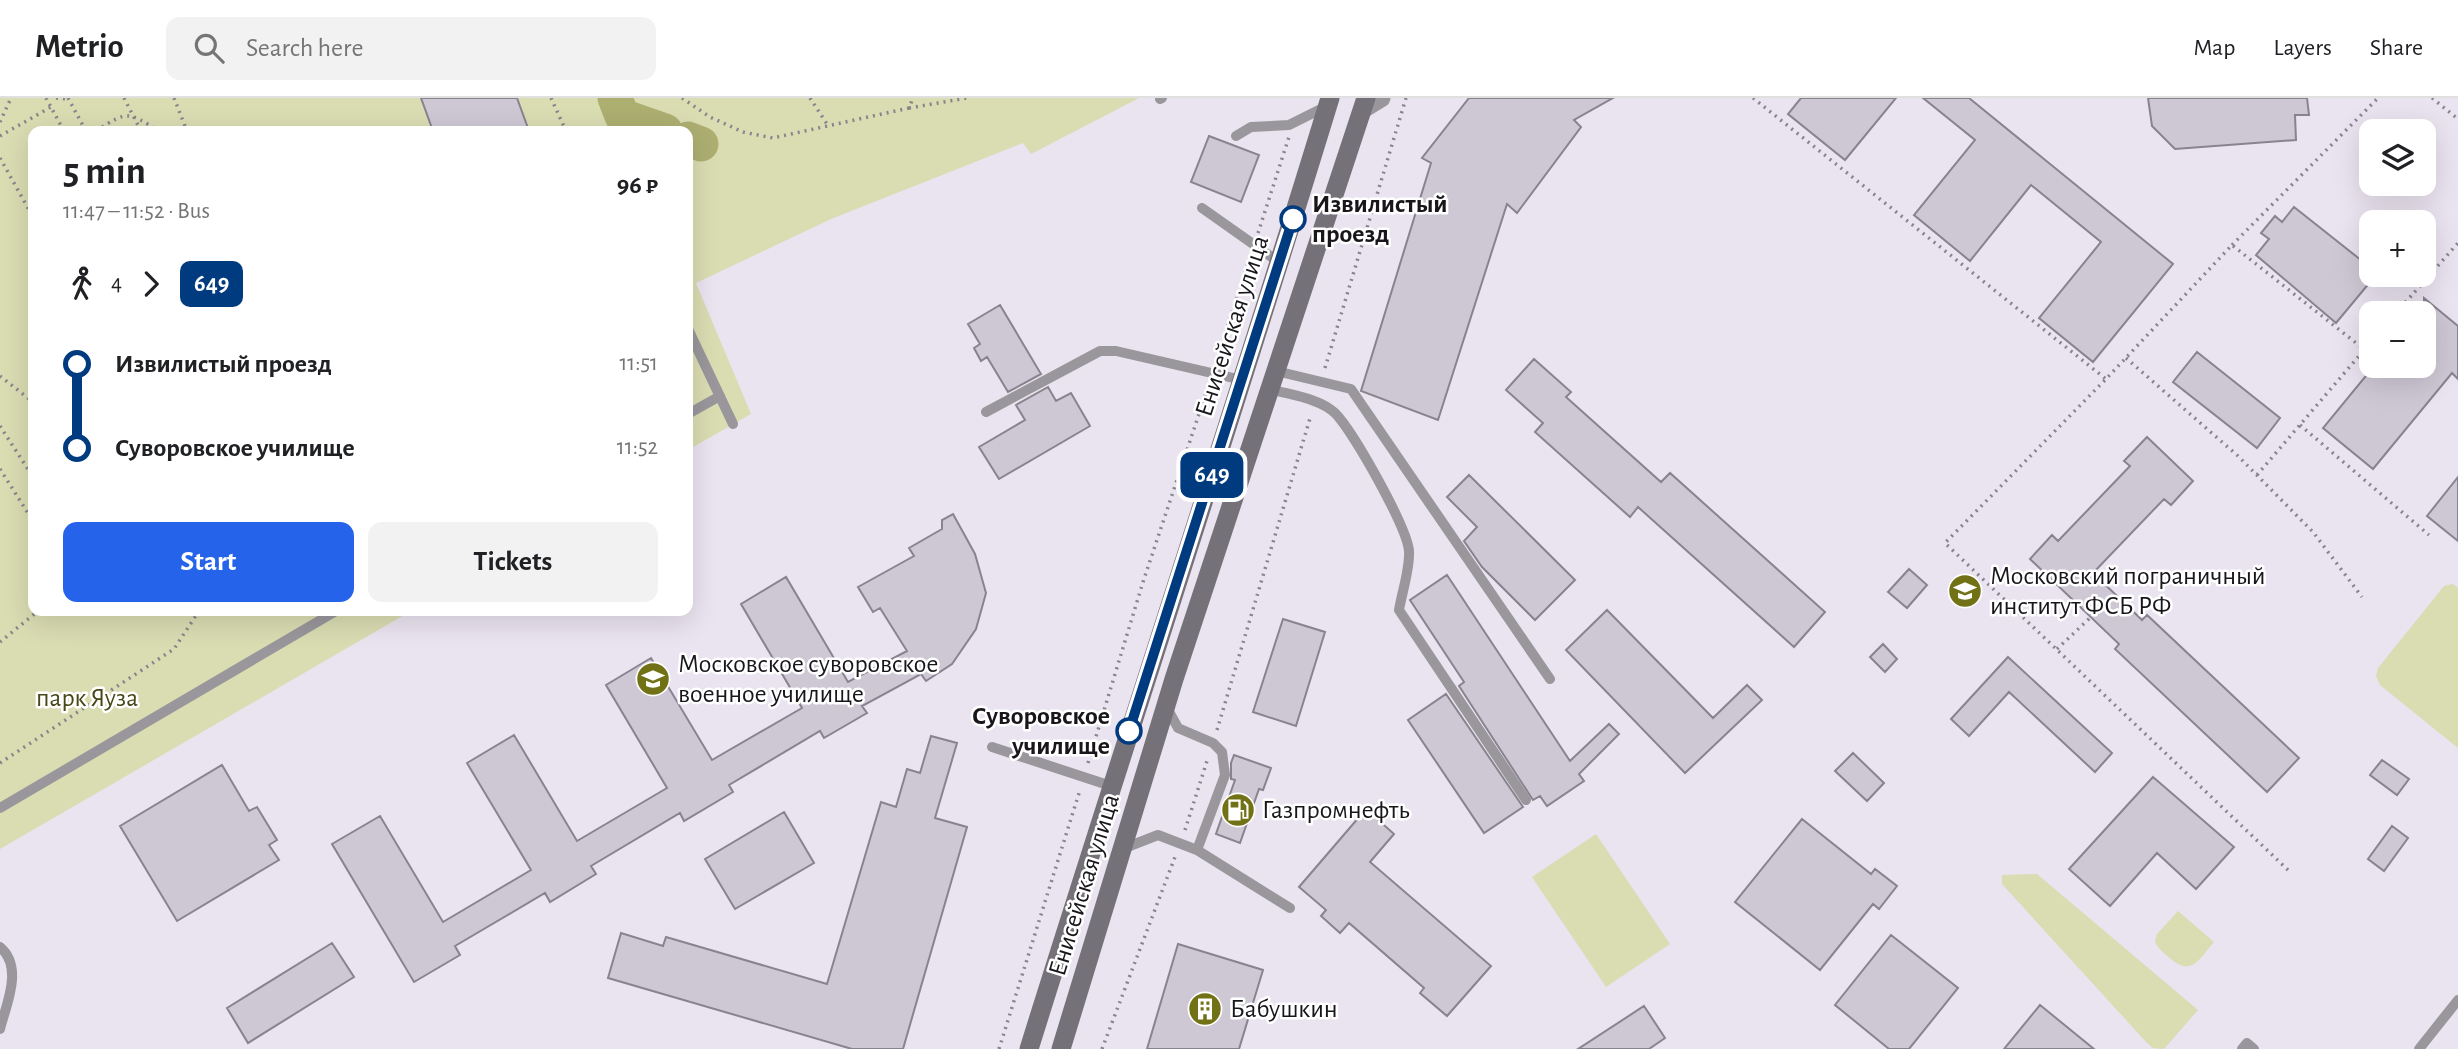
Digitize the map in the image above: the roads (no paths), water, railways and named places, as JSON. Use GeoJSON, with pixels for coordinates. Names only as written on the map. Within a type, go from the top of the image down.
{"type":"FeatureCollection","features":[{"type":"Feature","properties":{"kind":"main road","name":"Енисейская улица"},"geometry":{"type":"LineString","coordinates":[[1028,1049],[1243,380],[1329,102]]}},
{"type":"Feature","properties":{"kind":"main road","name":"Енисейская улица"},"geometry":{"type":"LineString","coordinates":[[1061,1049],[1166,706],[1364,104]]}},
{"type":"Feature","properties":{"kind":"street"},"geometry":{"type":"LineString","coordinates":[[1364,104],[1381,98]]}},
{"type":"Feature","properties":{"kind":"lane"},"geometry":{"type":"LineString","coordinates":[[1236,136],[1251,127],[1294,123],[1329,102]]}},
{"type":"Feature","properties":{"kind":"lane"},"geometry":{"type":"LineString","coordinates":[[1202,208],[1280,263]]}},
{"type":"Feature","properties":{"kind":"lane"},"geometry":{"type":"LineString","coordinates":[[693,339],[733,424]]}},
{"type":"Feature","properties":{"kind":"lane"},"geometry":{"type":"LineString","coordinates":[[986,412],[1100,351],[1116,351],[1243,380]]}},
{"type":"Feature","properties":{"kind":"lane"},"geometry":{"type":"LineString","coordinates":[[1273,380],[1321,382],[1351,389],[1550,679]]}},
{"type":"Feature","properties":{"kind":"lane"},"geometry":{"type":"LineString","coordinates":[[1273,380],[1334,412],[1345,426],[1397,513],[1409,551],[1399,610],[1525,800]]}},
{"type":"Feature","properties":{"kind":"lane"},"geometry":{"type":"LineString","coordinates":[[693,411],[720,396]]}},
{"type":"Feature","properties":{"kind":"lane"},"geometry":{"type":"LineString","coordinates":[[0,808],[327,616]]}},
{"type":"Feature","properties":{"kind":"lane"},"geometry":{"type":"LineString","coordinates":[[1166,706],[1178,728],[1213,743],[1222,752],[1225,775],[1197,850]]}},
{"type":"Feature","properties":{"kind":"lane"},"geometry":{"type":"LineString","coordinates":[[992,747],[1111,786]]}},
{"type":"Feature","properties":{"kind":"lane"},"geometry":{"type":"LineString","coordinates":[[1122,849],[1158,835],[1197,850],[1290,908]]}},
{"type":"Feature","properties":{"kind":"lane"},"geometry":{"type":"LineString","coordinates":[[0,947],[6,952],[13,977],[0,1029]]}},
{"type":"Feature","properties":{"kind":"lane"},"geometry":{"type":"LineString","coordinates":[[2418,1049],[2458,1000]]}},
{"type":"Feature","properties":{"kind":"lane"},"geometry":{"type":"LineString","coordinates":[[2242,1049],[2247,1044],[2254,1049]]}},
{"type":"Feature","properties":{"kind":"waterway"},"geometry":{"type":"LineString","coordinates":[[615,98],[622,116],[651,126]]}},
{"type":"Feature","properties":{"kind":"waterway"},"geometry":{"type":"LineString","coordinates":[[693,141],[701,144]]}},
{"type":"Feature","properties":{"kind":"place","name":"Извилистый проезд"},"geometry":{"type":"Point","coordinates":[1293,219]}},
{"type":"Feature","properties":{"kind":"place","name":"Московский пограничный институт ФСБ РФ"},"geometry":{"type":"Point","coordinates":[1965,591]}},
{"type":"Feature","properties":{"kind":"place","name":"Московское суворовское военное училище"},"geometry":{"type":"Point","coordinates":[653,679]}},
{"type":"Feature","properties":{"kind":"place","name":"Суворовское училище"},"geometry":{"type":"Point","coordinates":[1129,731]}},
{"type":"Feature","properties":{"kind":"place","name":"Газпромнефть"},"geometry":{"type":"Point","coordinates":[1238,810]}},
{"type":"Feature","properties":{"kind":"place","name":"Бабушкин"},"geometry":{"type":"Point","coordinates":[1205,1009]}},
{"type":"Feature","properties":{"kind":"park label","name":"парк Яуза"},"geometry":{"type":"Point","coordinates":[87,698]}}]}
